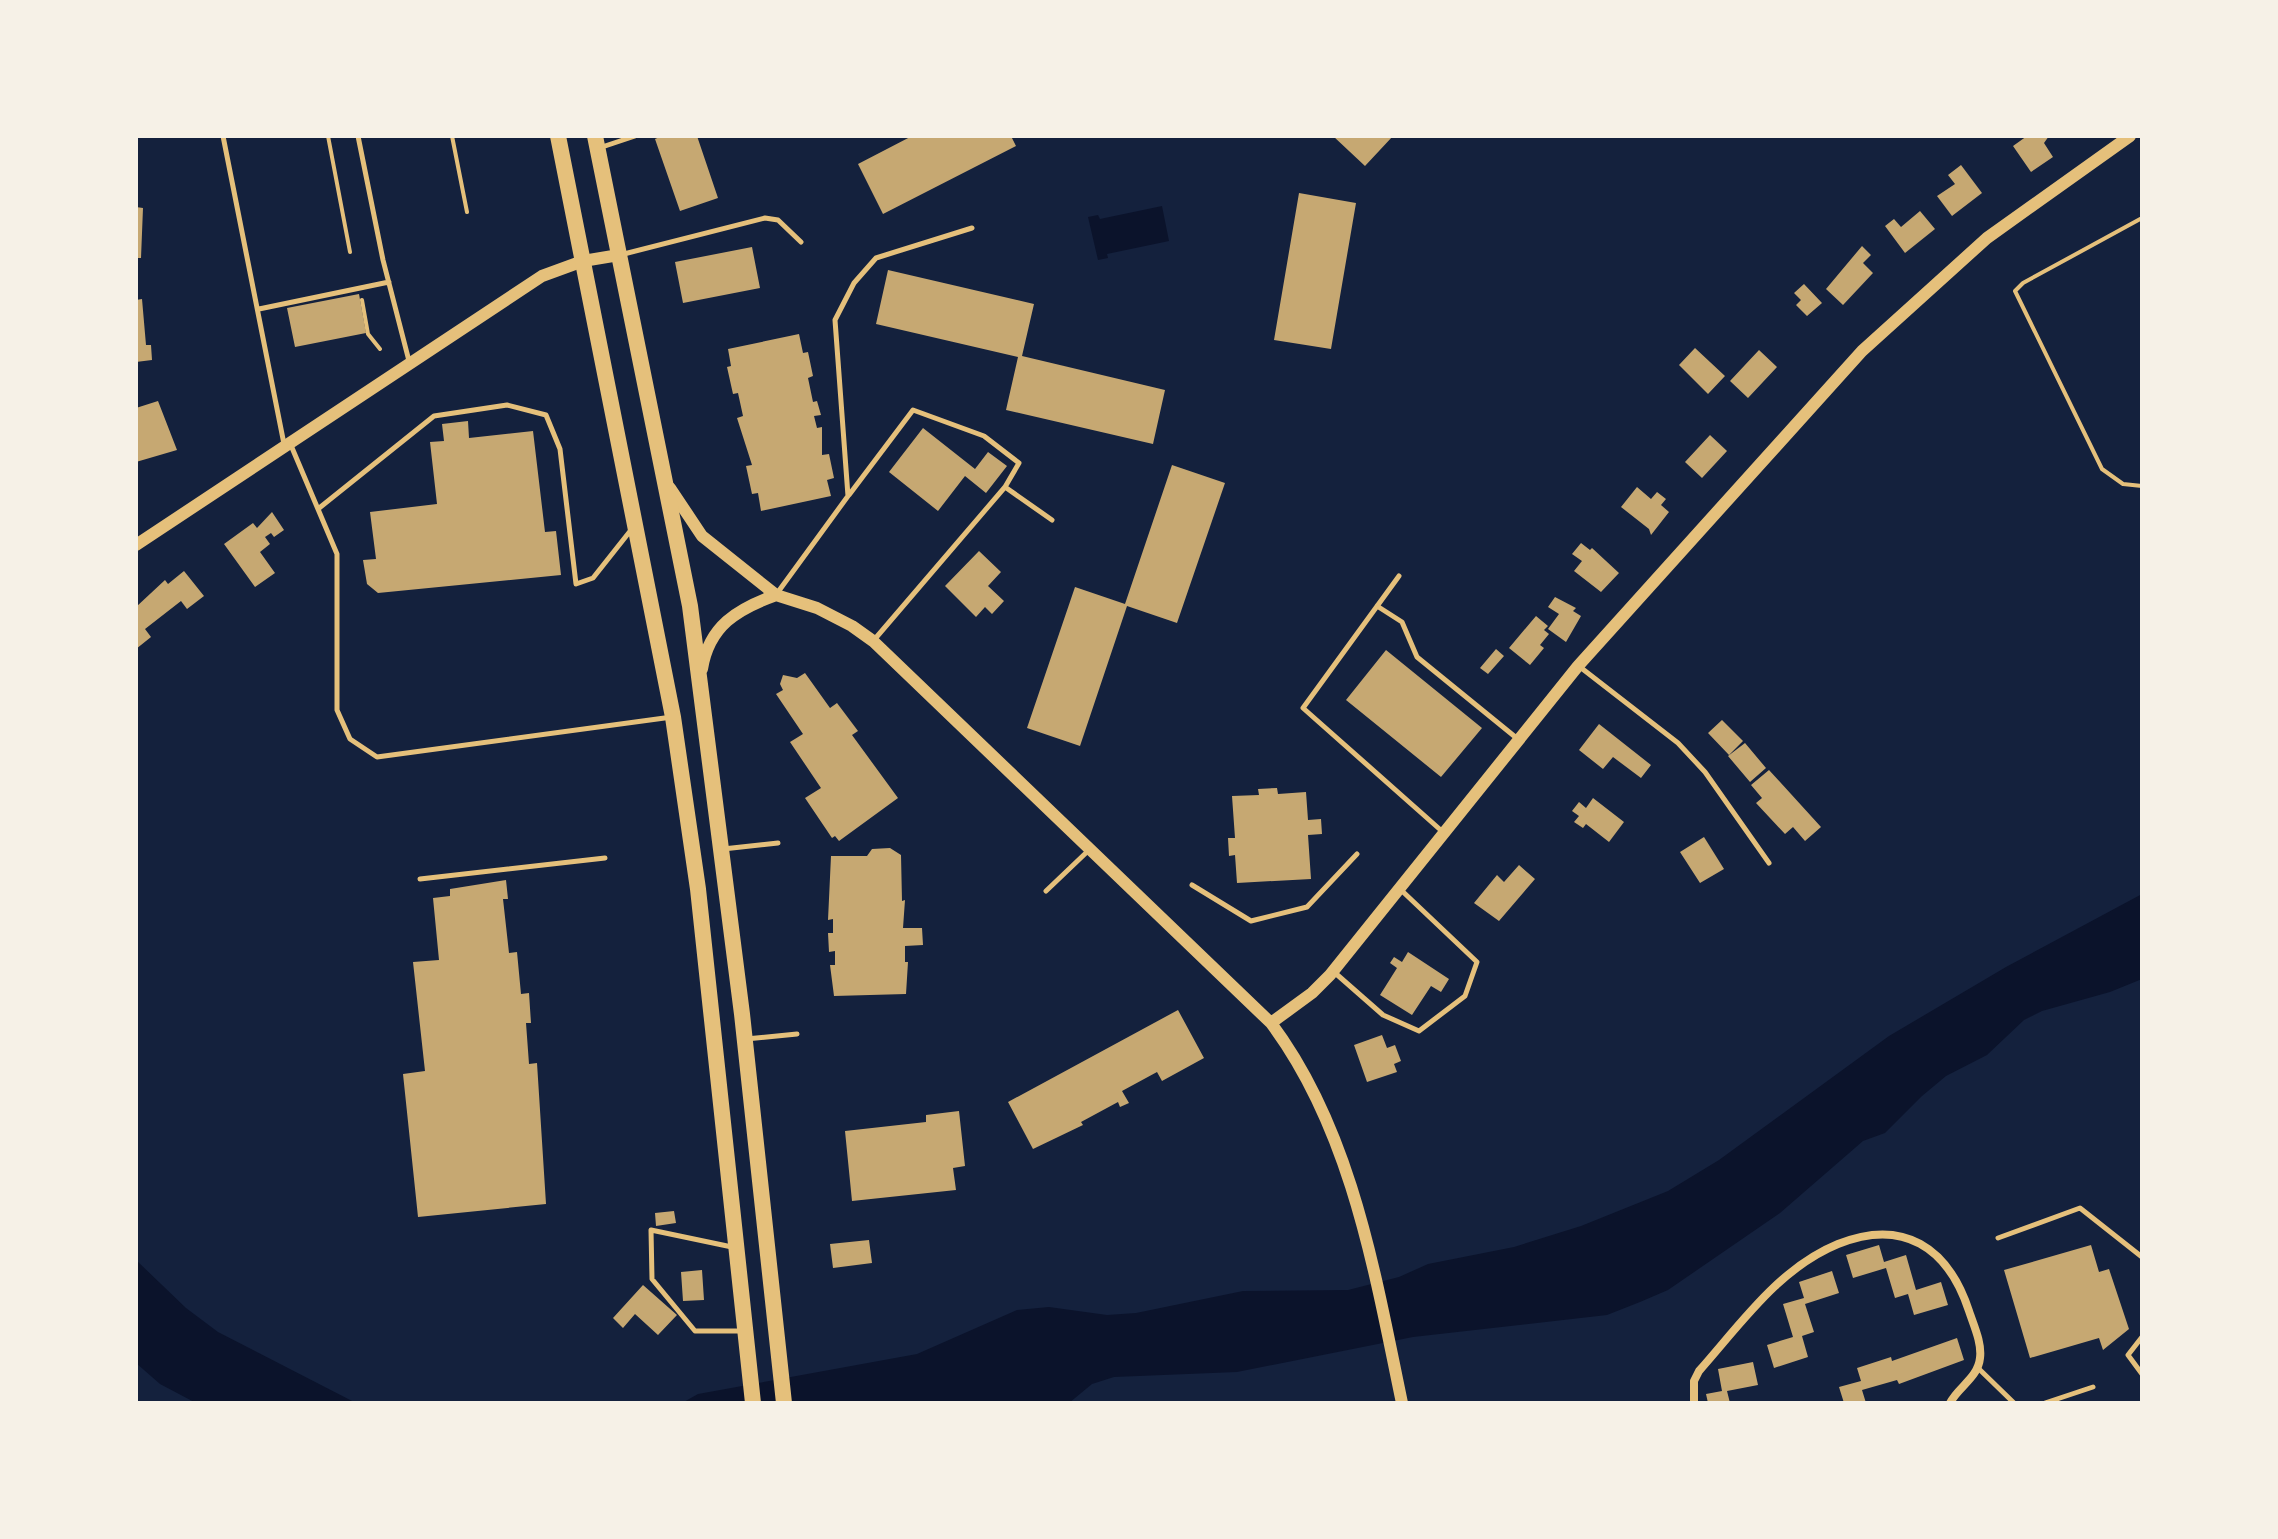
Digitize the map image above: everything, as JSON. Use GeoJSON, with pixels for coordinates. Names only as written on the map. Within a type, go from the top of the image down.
{"type":"FeatureCollection","features":[{"type":"Feature","properties":{"kind":"highway"},"geometry":{"type":"LineString","coordinates":[[558,136],[673,717],[698,889],[753,1403]]}},
{"type":"Feature","properties":{"kind":"highway"},"geometry":{"type":"LineString","coordinates":[[596,142],[667,482],[701,677],[745,1039],[784,1403]]}},
{"type":"Feature","properties":{"kind":"street"},"geometry":{"type":"LineString","coordinates":[[1271,1023],[1312,993],[1333,971],[1578,666],[1660,571],[1896,317],[2012,218],[2130,136]]}},
{"type":"Feature","properties":{"kind":"street"},"geometry":{"type":"LineString","coordinates":[[136,545],[286,442],[542,276],[583,261],[619,255]]}},
{"type":"Feature","properties":{"kind":"street"},"geometry":{"type":"LineString","coordinates":[[667,482],[702,536],[776,595],[817,608],[873,641],[1271,1023],[1317,1095],[1344,1166],[1369,1257],[1402,1403]]}},
{"type":"Feature","properties":{"kind":"street"},"geometry":{"type":"LineString","coordinates":[[701,677],[705,650],[714,632],[732,616],[776,595]]}},
{"type":"Feature","properties":{"kind":"street"},"geometry":{"type":"LineString","coordinates":[[1694,1403],[1694,1381],[1699,1371],[1785,1277],[1837,1245],[1879,1235],[1900,1235],[1917,1241],[1946,1264],[1958,1281],[1977,1337],[1978,1368],[1950,1403]]}},
{"type":"Feature","properties":{"kind":"lane"},"geometry":{"type":"LineString","coordinates":[[223,136],[286,442],[337,554],[337,710],[350,739],[377,757],[673,717]]}},
{"type":"Feature","properties":{"kind":"lane"},"geometry":{"type":"LineString","coordinates":[[358,136],[409,362]]}},
{"type":"Feature","properties":{"kind":"lane"},"geometry":{"type":"LineString","coordinates":[[596,142],[635,136]]}},
{"type":"Feature","properties":{"kind":"lane"},"geometry":{"type":"LineString","coordinates":[[619,255],[649,250],[765,218],[778,220],[801,242]]}},
{"type":"Feature","properties":{"kind":"lane"},"geometry":{"type":"LineString","coordinates":[[848,496],[835,320],[854,283],[876,258],[972,228]]}},
{"type":"Feature","properties":{"kind":"lane"},"geometry":{"type":"LineString","coordinates":[[259,309],[389,282]]}},
{"type":"Feature","properties":{"kind":"lane"},"geometry":{"type":"LineString","coordinates":[[318,509],[434,416],[507,405],[546,415],[560,449],[576,584],[593,578],[620,548],[635,522]]}},
{"type":"Feature","properties":{"kind":"lane"},"geometry":{"type":"LineString","coordinates":[[776,595],[913,410],[984,436],[1019,463],[1005,487],[873,641]]}},
{"type":"Feature","properties":{"kind":"lane"},"geometry":{"type":"LineString","coordinates":[[1005,487],[1052,520]]}},
{"type":"Feature","properties":{"kind":"lane"},"geometry":{"type":"LineString","coordinates":[[1399,576],[1303,708],[1444,834]]}},
{"type":"Feature","properties":{"kind":"lane"},"geometry":{"type":"LineString","coordinates":[[1377,606],[1402,622],[1417,657],[1519,740]]}},
{"type":"Feature","properties":{"kind":"lane"},"geometry":{"type":"LineString","coordinates":[[1578,666],[1678,743],[1705,772],[1769,863]]}},
{"type":"Feature","properties":{"kind":"lane"},"geometry":{"type":"LineString","coordinates":[[722,850],[778,843]]}},
{"type":"Feature","properties":{"kind":"lane"},"geometry":{"type":"LineString","coordinates":[[1046,891],[1090,849]]}},
{"type":"Feature","properties":{"kind":"lane"},"geometry":{"type":"LineString","coordinates":[[1192,885],[1251,921],[1307,907],[1357,854]]}},
{"type":"Feature","properties":{"kind":"lane"},"geometry":{"type":"LineString","coordinates":[[420,879],[605,858]]}},
{"type":"Feature","properties":{"kind":"lane"},"geometry":{"type":"LineString","coordinates":[[1333,971],[1383,1015],[1419,1031],[1465,996],[1477,962],[1400,889]]}},
{"type":"Feature","properties":{"kind":"lane"},"geometry":{"type":"LineString","coordinates":[[745,1039],[797,1034]]}},
{"type":"Feature","properties":{"kind":"lane"},"geometry":{"type":"LineString","coordinates":[[1998,1238],[2080,1208],[2142,1257]]}},
{"type":"Feature","properties":{"kind":"lane"},"geometry":{"type":"LineString","coordinates":[[736,1248],[651,1230],[652,1279],[695,1331],[746,1336]]}},
{"type":"Feature","properties":{"kind":"lane"},"geometry":{"type":"LineString","coordinates":[[2142,1337],[2128,1355],[2142,1374]]}},
{"type":"Feature","properties":{"kind":"lane"},"geometry":{"type":"LineString","coordinates":[[1978,1368],[2014,1403]]}},
{"type":"Feature","properties":{"kind":"lane"},"geometry":{"type":"LineString","coordinates":[[2045,1403],[2093,1387]]}},
{"type":"Feature","properties":{"kind":"path"},"geometry":{"type":"LineString","coordinates":[[328,136],[350,252]]}},
{"type":"Feature","properties":{"kind":"path"},"geometry":{"type":"LineString","coordinates":[[452,136],[467,212]]}},
{"type":"Feature","properties":{"kind":"path"},"geometry":{"type":"LineString","coordinates":[[2142,218],[2023,283],[2015,291],[2102,469],[2123,484],[2142,486]]}},
{"type":"Feature","properties":{"kind":"path"},"geometry":{"type":"LineString","coordinates":[[361,297],[368,334],[380,349]]}},
{"type":"Feature","properties":{"kind":"water"},"geometry":{"type":"Polygon","coordinates":[[[1162,206],[1169,241],[1107,254],[1108,258],[1098,260],[1088,217],[1098,215],[1100,219],[1162,206]]]}},
{"type":"Feature","properties":{"kind":"water"},"geometry":{"type":"Polygon","coordinates":[[[2142,894],[2142,979],[2110,992],[2042,1011],[2024,1020],[1987,1055],[1946,1076],[1885,1133],[1863,1141],[1780,1213],[1668,1290],[1607,1315],[1413,1337],[1237,1372],[1114,1377],[1092,1384],[1069,1403],[682,1403],[698,1394],[917,1354],[1017,1310],[1049,1307],[1107,1315],[1136,1313],[1243,1291],[1348,1290],[1399,1277],[1428,1264],[1514,1247],[1581,1226],[1668,1191],[1719,1160],[1889,1036],[2006,967],[2142,894]]]}},
{"type":"Feature","properties":{"kind":"water"},"geometry":{"type":"Polygon","coordinates":[[[136,1260],[186,1308],[218,1332],[356,1403],[196,1403],[160,1384],[136,1363],[136,1260]]]}},
{"type":"Feature","properties":{"kind":"building"},"geometry":{"type":"Polygon","coordinates":[[[662,136],[697,136],[718,198],[680,211],[655,139],[662,136]]]}},
{"type":"Feature","properties":{"kind":"building"},"geometry":{"type":"Polygon","coordinates":[[[912,136],[1011,136],[1016,146],[883,214],[858,164],[912,136]]]}},
{"type":"Feature","properties":{"kind":"building"},"geometry":{"type":"Polygon","coordinates":[[[1333,136],[1393,136],[1365,166],[1333,136]]]}},
{"type":"Feature","properties":{"kind":"building"},"geometry":{"type":"Polygon","coordinates":[[[2027,136],[2049,136],[2044,143],[2053,157],[2031,172],[2013,146],[2027,136]]]}},
{"type":"Feature","properties":{"kind":"building"},"geometry":{"type":"Polygon","coordinates":[[[1961,165],[1982,193],[1952,216],[1937,196],[1955,184],[1948,175],[1961,165]]]}},
{"type":"Feature","properties":{"kind":"building"},"geometry":{"type":"Polygon","coordinates":[[[1299,193],[1356,203],[1331,349],[1274,340],[1299,193]]]}},
{"type":"Feature","properties":{"kind":"building"},"geometry":{"type":"Polygon","coordinates":[[[136,207],[143,208],[141,258],[136,258],[136,207]]]}},
{"type":"Feature","properties":{"kind":"building"},"geometry":{"type":"Polygon","coordinates":[[[1920,211],[1935,229],[1905,253],[1885,226],[1894,219],[1901,227],[1920,211]]]}},
{"type":"Feature","properties":{"kind":"building"},"geometry":{"type":"Polygon","coordinates":[[[1862,246],[1871,255],[1863,263],[1873,273],[1843,305],[1826,289],[1862,246]]]}},
{"type":"Feature","properties":{"kind":"building"},"geometry":{"type":"Polygon","coordinates":[[[752,247],[760,288],[683,303],[675,262],[752,247]]]}},
{"type":"Feature","properties":{"kind":"building"},"geometry":{"type":"Polygon","coordinates":[[[888,270],[1034,304],[1022,356],[1165,390],[1153,444],[1006,410],[1018,357],[876,324],[888,270]]]}},
{"type":"Feature","properties":{"kind":"building"},"geometry":{"type":"Polygon","coordinates":[[[1804,284],[1822,303],[1807,316],[1796,305],[1801,300],[1794,293],[1804,284]]]}},
{"type":"Feature","properties":{"kind":"building"},"geometry":{"type":"Polygon","coordinates":[[[359,294],[366,333],[295,347],[287,308],[359,294]]]}},
{"type":"Feature","properties":{"kind":"building"},"geometry":{"type":"Polygon","coordinates":[[[142,299],[146,345],[151,345],[152,360],[136,362],[136,300],[142,299]]]}},
{"type":"Feature","properties":{"kind":"building"},"geometry":{"type":"Polygon","coordinates":[[[799,334],[803,353],[808,352],[813,376],[808,378],[813,402],[817,401],[821,415],[814,416],[817,428],[822,427],[822,455],[829,454],[834,478],[827,480],[831,496],[761,511],[758,493],[752,494],[746,466],[752,465],[737,418],[743,416],[738,393],[733,394],[727,367],[731,366],[728,349],[799,334]]]}},
{"type":"Feature","properties":{"kind":"building"},"geometry":{"type":"Polygon","coordinates":[[[1695,348],[1725,376],[1708,394],[1679,365],[1695,348]]]}},
{"type":"Feature","properties":{"kind":"building"},"geometry":{"type":"Polygon","coordinates":[[[1759,350],[1777,367],[1748,398],[1730,381],[1759,350]]]}},
{"type":"Feature","properties":{"kind":"building"},"geometry":{"type":"Polygon","coordinates":[[[158,401],[177,450],[136,462],[136,408],[158,401]]]}},
{"type":"Feature","properties":{"kind":"building"},"geometry":{"type":"Polygon","coordinates":[[[468,421],[469,438],[533,431],[545,532],[556,531],[561,575],[378,593],[367,584],[363,560],[376,559],[370,512],[437,504],[430,442],[444,441],[442,424],[468,421]]]}},
{"type":"Feature","properties":{"kind":"building"},"geometry":{"type":"Polygon","coordinates":[[[923,428],[975,469],[988,452],[1007,466],[986,493],[965,476],[938,511],[889,472],[923,428]]]}},
{"type":"Feature","properties":{"kind":"building"},"geometry":{"type":"Polygon","coordinates":[[[1710,435],[1727,451],[1702,478],[1685,462],[1710,435]]]}},
{"type":"Feature","properties":{"kind":"building"},"geometry":{"type":"Polygon","coordinates":[[[1172,465],[1225,483],[1177,623],[1127,606],[1080,746],[1027,728],[1075,587],[1125,604],[1172,465]]]}},
{"type":"Feature","properties":{"kind":"building"},"geometry":{"type":"Polygon","coordinates":[[[1637,487],[1651,499],[1657,492],[1666,499],[1661,505],[1669,512],[1651,535],[1649,529],[1621,507],[1637,487]]]}},
{"type":"Feature","properties":{"kind":"building"},"geometry":{"type":"Polygon","coordinates":[[[272,512],[284,530],[274,537],[271,533],[265,537],[270,544],[260,552],[275,573],[255,587],[224,544],[253,523],[257,528],[272,512]]]}},
{"type":"Feature","properties":{"kind":"building"},"geometry":{"type":"Polygon","coordinates":[[[1581,543],[1590,550],[1592,548],[1619,573],[1601,592],[1574,571],[1582,561],[1572,554],[1581,543]]]}},
{"type":"Feature","properties":{"kind":"building"},"geometry":{"type":"Polygon","coordinates":[[[979,551],[1001,572],[988,586],[1004,601],[992,614],[985,607],[976,617],[945,586],[979,551]]]}},
{"type":"Feature","properties":{"kind":"building"},"geometry":{"type":"Polygon","coordinates":[[[184,571],[204,596],[187,609],[181,601],[145,629],[151,637],[136,649],[136,607],[165,580],[168,584],[184,571]]]}},
{"type":"Feature","properties":{"kind":"building"},"geometry":{"type":"Polygon","coordinates":[[[1555,597],[1576,608],[1573,611],[1581,616],[1566,642],[1548,629],[1559,614],[1548,607],[1555,597]]]}},
{"type":"Feature","properties":{"kind":"building"},"geometry":{"type":"Polygon","coordinates":[[[1536,616],[1548,626],[1544,630],[1549,634],[1540,645],[1544,648],[1530,665],[1509,648],[1536,616]]]}},
{"type":"Feature","properties":{"kind":"building"},"geometry":{"type":"Polygon","coordinates":[[[1496,649],[1504,656],[1488,674],[1480,668],[1496,649]]]}},
{"type":"Feature","properties":{"kind":"building"},"geometry":{"type":"Polygon","coordinates":[[[1386,650],[1482,728],[1441,777],[1346,700],[1386,650]]]}},
{"type":"Feature","properties":{"kind":"building"},"geometry":{"type":"Polygon","coordinates":[[[805,673],[830,708],[837,703],[858,731],[852,735],[898,798],[839,841],[835,836],[832,838],[805,798],[821,788],[790,742],[803,734],[776,694],[783,690],[780,684],[783,675],[797,678],[805,673]]]}},
{"type":"Feature","properties":{"kind":"building"},"geometry":{"type":"Polygon","coordinates":[[[1722,720],[1743,741],[1729,755],[1708,733],[1722,720]]]}},
{"type":"Feature","properties":{"kind":"building"},"geometry":{"type":"Polygon","coordinates":[[[1599,724],[1651,765],[1641,778],[1613,757],[1603,769],[1579,750],[1599,724]]]}},
{"type":"Feature","properties":{"kind":"building"},"geometry":{"type":"Polygon","coordinates":[[[1745,743],[1766,768],[1750,782],[1728,756],[1745,743]]]}},
{"type":"Feature","properties":{"kind":"building"},"geometry":{"type":"Polygon","coordinates":[[[1769,770],[1821,827],[1805,841],[1793,827],[1785,834],[1756,803],[1762,798],[1751,785],[1769,770]]]}},
{"type":"Feature","properties":{"kind":"building"},"geometry":{"type":"Polygon","coordinates":[[[1277,788],[1278,794],[1306,792],[1308,820],[1321,819],[1322,834],[1308,835],[1311,879],[1237,883],[1235,855],[1229,856],[1228,838],[1235,838],[1232,796],[1259,795],[1258,789],[1277,788]]]}},
{"type":"Feature","properties":{"kind":"building"},"geometry":{"type":"Polygon","coordinates":[[[1593,798],[1624,822],[1609,842],[1586,824],[1583,828],[1574,822],[1579,816],[1572,811],[1579,802],[1586,808],[1593,798]]]}},
{"type":"Feature","properties":{"kind":"building"},"geometry":{"type":"Polygon","coordinates":[[[1704,837],[1724,869],[1700,883],[1680,852],[1704,837]]]}},
{"type":"Feature","properties":{"kind":"building"},"geometry":{"type":"Polygon","coordinates":[[[890,848],[901,855],[902,901],[905,900],[903,928],[922,928],[923,945],[905,946],[905,962],[908,962],[906,994],[834,996],[830,965],[835,965],[835,951],[829,952],[828,933],[833,933],[833,919],[828,920],[831,856],[867,856],[872,849],[890,848]]]}},
{"type":"Feature","properties":{"kind":"building"},"geometry":{"type":"Polygon","coordinates":[[[1519,865],[1535,879],[1499,921],[1474,903],[1497,875],[1504,882],[1519,865]]]}},
{"type":"Feature","properties":{"kind":"building"},"geometry":{"type":"Polygon","coordinates":[[[506,880],[508,899],[503,899],[509,953],[517,952],[521,994],[529,993],[531,1023],[526,1023],[529,1064],[537,1063],[546,1204],[418,1217],[403,1074],[425,1071],[413,962],[439,960],[433,898],[450,896],[450,889],[506,880]]]}},
{"type":"Feature","properties":{"kind":"building"},"geometry":{"type":"Polygon","coordinates":[[[1408,952],[1449,979],[1441,992],[1431,986],[1412,1015],[1380,995],[1397,968],[1390,963],[1394,957],[1402,962],[1408,952]]]}},
{"type":"Feature","properties":{"kind":"building"},"geometry":{"type":"Polygon","coordinates":[[[1178,1010],[1204,1058],[1162,1081],[1157,1072],[1122,1091],[1129,1103],[1120,1107],[1118,1102],[1081,1122],[1083,1125],[1033,1149],[1008,1102],[1178,1010]]]}},
{"type":"Feature","properties":{"kind":"building"},"geometry":{"type":"Polygon","coordinates":[[[1382,1035],[1387,1048],[1395,1045],[1401,1061],[1394,1064],[1397,1072],[1367,1082],[1354,1045],[1382,1035]]]}},
{"type":"Feature","properties":{"kind":"building"},"geometry":{"type":"Polygon","coordinates":[[[959,1111],[965,1166],[953,1168],[956,1190],[852,1201],[845,1131],[926,1122],[926,1115],[959,1111]]]}},
{"type":"Feature","properties":{"kind":"building"},"geometry":{"type":"Polygon","coordinates":[[[674,1211],[676,1223],[656,1226],[655,1213],[674,1211]]]}},
{"type":"Feature","properties":{"kind":"building"},"geometry":{"type":"Polygon","coordinates":[[[869,1240],[872,1263],[833,1268],[830,1244],[869,1240]]]}},
{"type":"Feature","properties":{"kind":"building"},"geometry":{"type":"Polygon","coordinates":[[[1879,1245],[1884,1262],[1906,1255],[1916,1290],[1941,1282],[1948,1305],[1914,1315],[1908,1294],[1895,1298],[1886,1268],[1853,1278],[1846,1255],[1879,1245]]]}},
{"type":"Feature","properties":{"kind":"building"},"geometry":{"type":"Polygon","coordinates":[[[2091,1245],[2099,1272],[2109,1269],[2129,1329],[2103,1350],[2099,1338],[2030,1358],[2004,1270],[2091,1245]]]}},
{"type":"Feature","properties":{"kind":"building"},"geometry":{"type":"Polygon","coordinates":[[[702,1270],[704,1300],[683,1301],[681,1272],[702,1270]]]}},
{"type":"Feature","properties":{"kind":"building"},"geometry":{"type":"Polygon","coordinates":[[[1832,1271],[1839,1293],[1805,1304],[1814,1332],[1802,1336],[1808,1357],[1774,1368],[1767,1345],[1793,1337],[1783,1304],[1804,1298],[1799,1282],[1832,1271]]]}},
{"type":"Feature","properties":{"kind":"building"},"geometry":{"type":"Polygon","coordinates":[[[643,1285],[677,1315],[658,1335],[635,1314],[623,1328],[613,1318],[643,1285]]]}},
{"type":"Feature","properties":{"kind":"building"},"geometry":{"type":"Polygon","coordinates":[[[1957,1338],[1964,1360],[1899,1384],[1897,1380],[1862,1390],[1866,1403],[1844,1403],[1839,1387],[1861,1381],[1857,1368],[1891,1357],[1892,1361],[1957,1338]]]}},
{"type":"Feature","properties":{"kind":"building"},"geometry":{"type":"Polygon","coordinates":[[[1753,1362],[1758,1385],[1727,1391],[1730,1403],[1708,1403],[1706,1394],[1722,1391],[1718,1369],[1753,1362]]]}}]}
